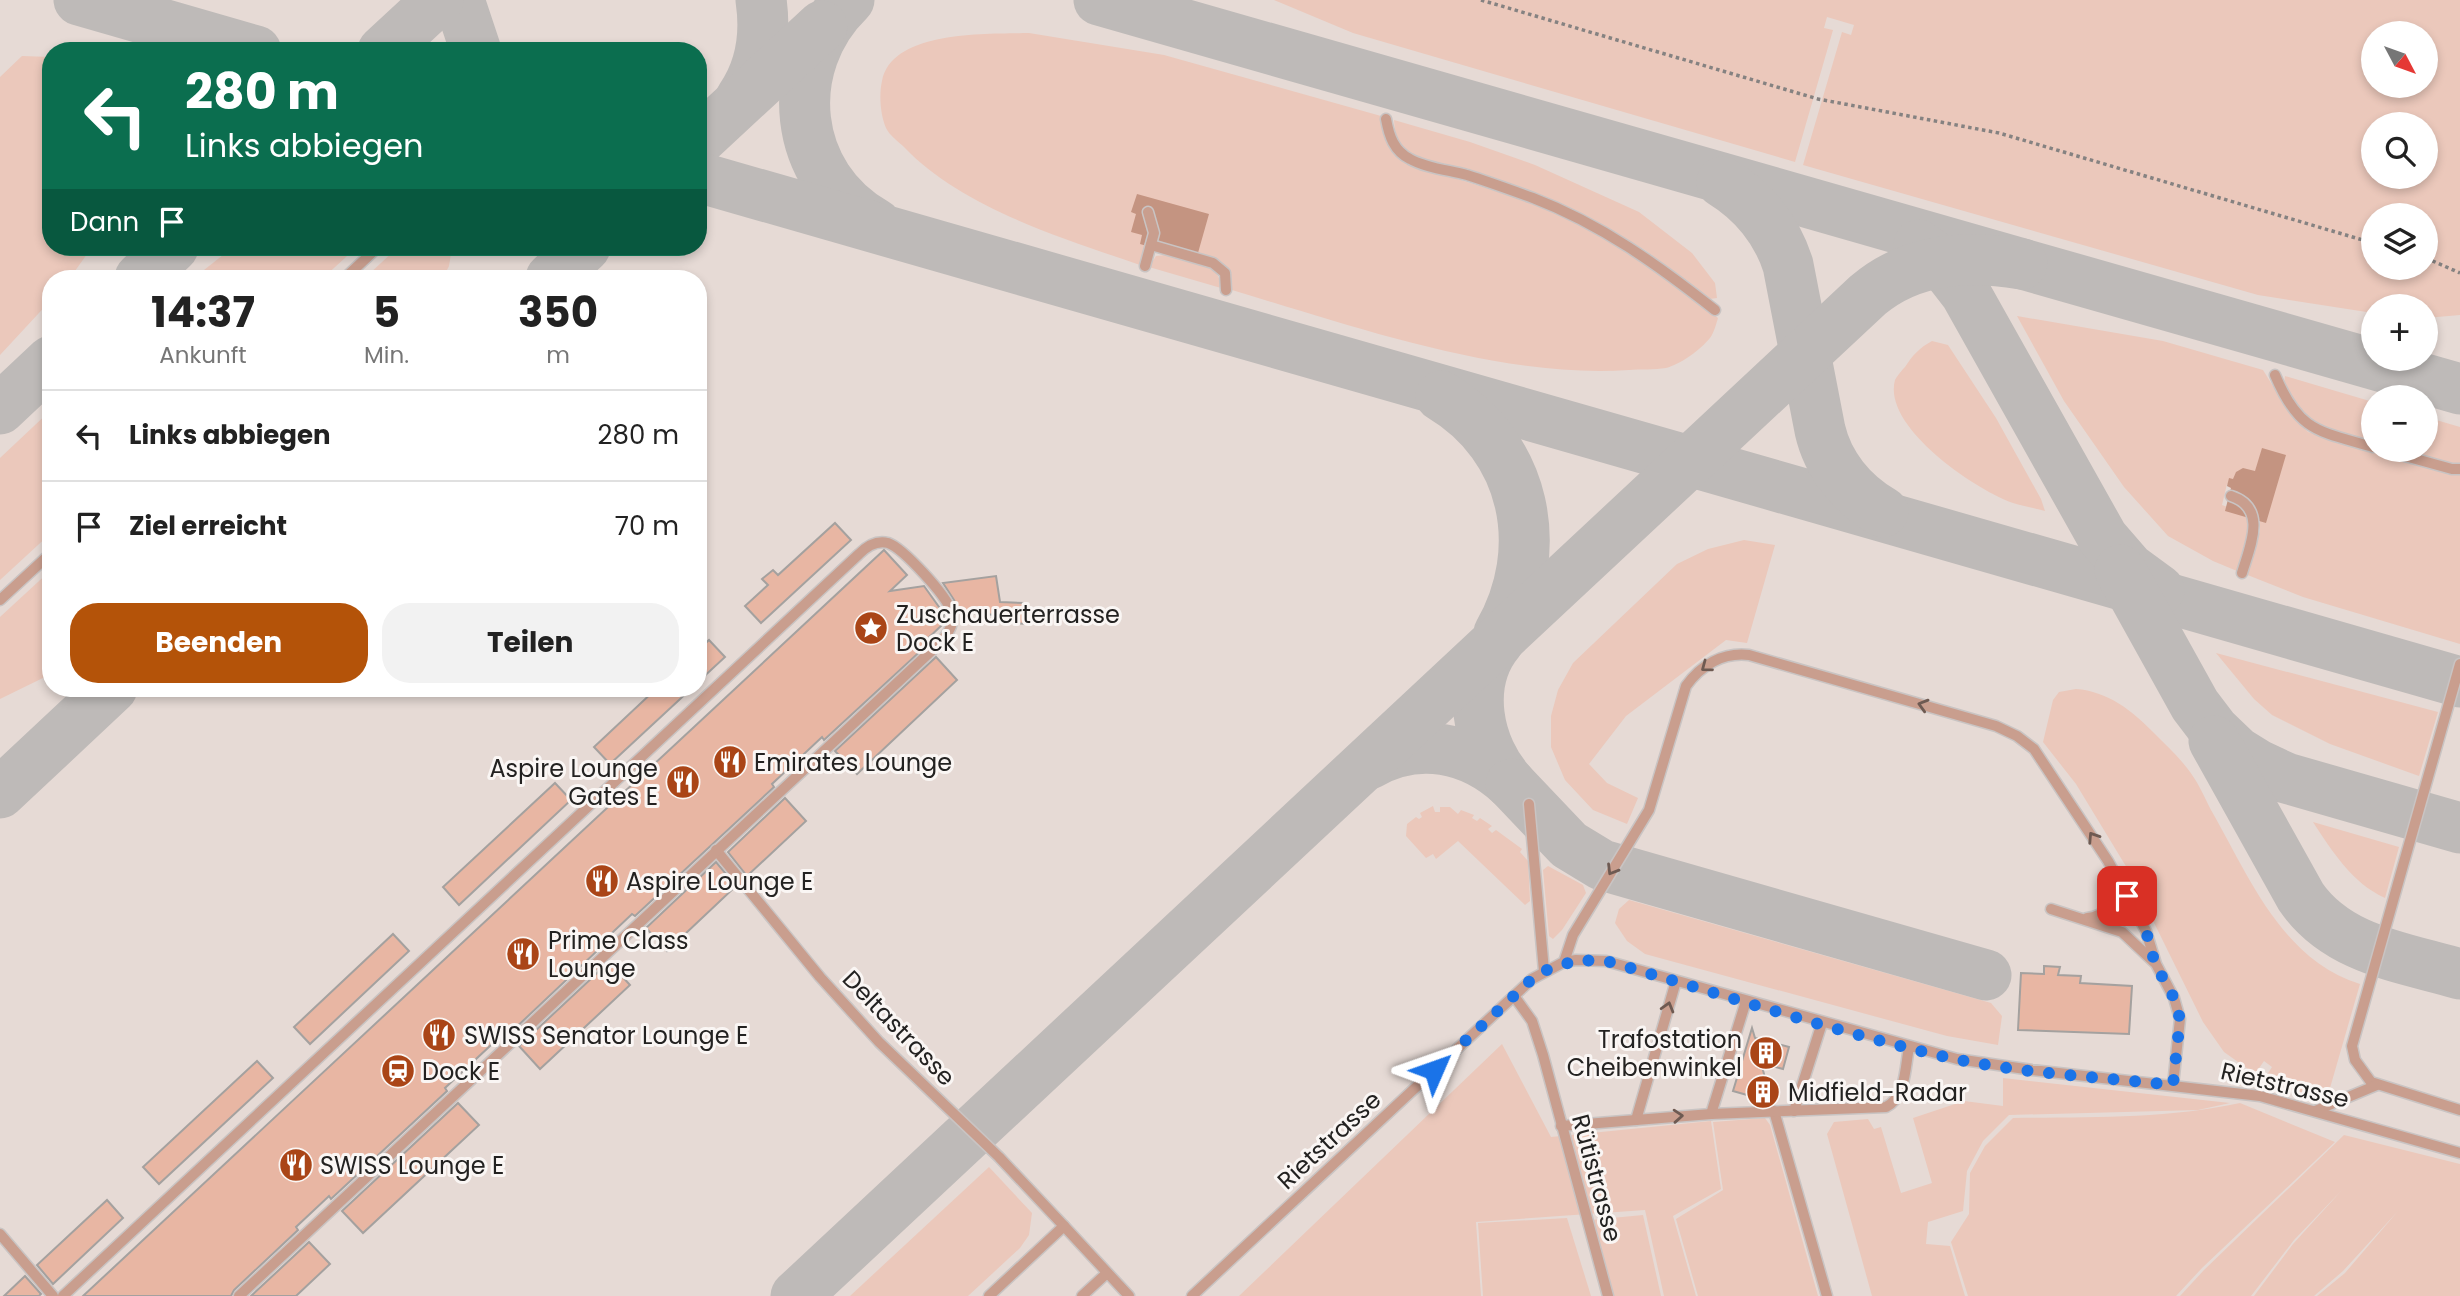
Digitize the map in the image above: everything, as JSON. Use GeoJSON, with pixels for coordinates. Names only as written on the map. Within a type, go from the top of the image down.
{"type":"FeatureCollection","features":[{"type":"Feature","properties":{"kind":"lane"},"geometry":{"type":"LineString","coordinates":[[1386,120],[1394,145],[1411,160],[1535,199],[1585,221],[1666,271],[1715,310]]}},
{"type":"Feature","properties":{"kind":"lane"},"geometry":{"type":"LineString","coordinates":[[1145,266],[1154,233],[1148,212]]}},
{"type":"Feature","properties":{"kind":"lane"},"geometry":{"type":"LineString","coordinates":[[1151,245],[1213,263],[1226,273],[1226,290]]}},
{"type":"Feature","properties":{"kind":"lane"},"geometry":{"type":"LineString","coordinates":[[354,270],[369,256]]}},
{"type":"Feature","properties":{"kind":"lane"},"geometry":{"type":"LineString","coordinates":[[2275,375],[2294,410],[2306,425],[2361,443]]}},
{"type":"Feature","properties":{"kind":"lane"},"geometry":{"type":"LineString","coordinates":[[2425,462],[2452,470],[2460,469]]}},
{"type":"Feature","properties":{"kind":"lane"},"geometry":{"type":"LineString","coordinates":[[2231,496],[2250,508],[2255,528],[2242,573]]}},
{"type":"Feature","properties":{"kind":"lane"},"geometry":{"type":"LineString","coordinates":[[239,1296],[942,640],[952,627],[952,612],[945,598],[895,547],[880,542],[872,544],[707,696]]}},
{"type":"Feature","properties":{"kind":"lane"},"geometry":{"type":"LineString","coordinates":[[0,600],[42,561]]}},
{"type":"Feature","properties":{"kind":"lane"},"geometry":{"type":"LineString","coordinates":[[1564,962],[1573,934],[1648,810],[1686,686],[1709,663],[1719,658],[1738,653],[1749,655],[1987,724],[2017,736],[2034,749],[2117,878],[2146,931],[2155,964],[2174,998],[2180,1019],[2173,1085]]}},
{"type":"Feature","properties":{"kind":"lane"},"geometry":{"type":"LineString","coordinates":[[2460,664],[2352,1045],[2355,1060],[2364,1075],[2377,1086],[2460,1110]]}},
{"type":"Feature","properties":{"kind":"lane"},"geometry":{"type":"LineString","coordinates":[[63,1296],[706,697]]}},
{"type":"Feature","properties":{"kind":"lane"},"geometry":{"type":"LineString","coordinates":[[1529,804],[1544,971]]}},
{"type":"Feature","properties":{"kind":"lane","name":"Deltastrasse"},"geometry":{"type":"LineString","coordinates":[[716,849],[820,977],[879,1042],[999,1157],[1064,1226]]}},
{"type":"Feature","properties":{"kind":"lane"},"geometry":{"type":"LineString","coordinates":[[2081,918],[2092,918],[2107,909],[2116,895],[2117,878]]}},
{"type":"Feature","properties":{"kind":"lane"},"geometry":{"type":"LineString","coordinates":[[2050,909],[2122,932],[2155,964]]}},
{"type":"Feature","properties":{"kind":"lane","name":"Rietstrasse"},"geometry":{"type":"LineString","coordinates":[[1192,1296],[1514,996],[1544,971],[1564,962],[1577,960],[1606,961],[1957,1059],[2260,1096],[2460,1153]]}},
{"type":"Feature","properties":{"kind":"lane"},"geometry":{"type":"LineString","coordinates":[[1636,1119],[1676,981]]}},
{"type":"Feature","properties":{"kind":"lane","name":"Rütistrasse"},"geometry":{"type":"LineString","coordinates":[[1514,996],[1532,1021],[1543,1055],[1608,1296]]}},
{"type":"Feature","properties":{"kind":"lane"},"geometry":{"type":"LineString","coordinates":[[1711,1114],[1745,1001]]}},
{"type":"Feature","properties":{"kind":"lane"},"geometry":{"type":"LineString","coordinates":[[1794,1111],[1822,1023]]}},
{"type":"Feature","properties":{"kind":"lane"},"geometry":{"type":"LineString","coordinates":[[1561,1126],[1711,1114],[1881,1108],[1891,1105],[1900,1092],[1909,1047]]}},
{"type":"Feature","properties":{"kind":"lane"},"geometry":{"type":"LineString","coordinates":[[2315,1111],[2377,1086]]}},
{"type":"Feature","properties":{"kind":"lane"},"geometry":{"type":"LineString","coordinates":[[1774,1111],[1826,1296]]}},
{"type":"Feature","properties":{"kind":"lane"},"geometry":{"type":"LineString","coordinates":[[989,1296],[1064,1226],[1129,1296]]}},
{"type":"Feature","properties":{"kind":"lane"},"geometry":{"type":"LineString","coordinates":[[0,1234],[53,1296]]}},
{"type":"Feature","properties":{"kind":"lane"},"geometry":{"type":"LineString","coordinates":[[1083,1296],[1107,1273]]}},
{"type":"Feature","properties":{"kind":"path"},"geometry":{"type":"LineString","coordinates":[[1481,0],[1818,99],[1999,133],[2361,239]]}},
{"type":"Feature","properties":{"kind":"path"},"geometry":{"type":"LineString","coordinates":[[2438,263],[2460,272]]}},
{"type":"Feature","properties":{"kind":"shaded area"},"geometry":{"type":"Polygon","coordinates":[[[0,0],[2460,0],[2460,1296],[0,1296],[0,0]]]}},
{"type":"Feature","properties":{"kind":"shaded area"},"geometry":{"type":"Polygon","coordinates":[[[1274,0],[2460,0],[2460,315],[2438,317],[2438,294],[2361,294],[2361,311],[2258,295],[1803,165],[1842,32],[1851,35],[1854,25],[1827,17],[1824,28],[1833,30],[1795,162],[1353,33],[1274,0]]]}},
{"type":"Feature","properties":{"kind":"shaded area"},"geometry":{"type":"Polygon","coordinates":[[[1029,33],[1164,55],[1381,116],[1383,132],[1389,145],[1411,166],[1518,199],[1570,220],[1620,245],[1658,270],[1718,318],[1713,334],[1690,356],[1662,369],[1580,371],[1479,358],[1377,334],[1232,290],[1228,271],[1223,263],[1214,257],[1148,239],[1140,265],[1014,219],[954,187],[894,138],[887,131],[884,122],[881,92],[882,81],[890,64],[904,52],[923,43],[968,35],[1029,33]]]}},
{"type":"Feature","properties":{"kind":"shaded area"},"geometry":{"type":"Polygon","coordinates":[[[22,56],[42,57],[42,256],[86,256],[76,270],[42,270],[42,310],[0,355],[0,77],[22,56]]]}},
{"type":"Feature","properties":{"kind":"shaded area"},"geometry":{"type":"Polygon","coordinates":[[[1394,120],[1470,142],[1535,165],[1639,212],[1692,253],[1715,283],[1717,298],[1710,299],[1645,250],[1591,220],[1408,154],[1398,139],[1394,120]]]}},
{"type":"Feature","properties":{"kind":"shaded area"},"geometry":{"type":"Polygon","coordinates":[[[1137,194],[1209,214],[1196,260],[1140,244],[1142,235],[1131,232],[1136,214],[1131,212],[1137,194]]]}},
{"type":"Feature","properties":{"kind":"shaded area"},"geometry":{"type":"Polygon","coordinates":[[[222,256],[347,256],[332,270],[204,270],[222,256]]]}},
{"type":"Feature","properties":{"kind":"shaded area"},"geometry":{"type":"Polygon","coordinates":[[[388,256],[451,256],[447,270],[374,270],[388,256]]]}},
{"type":"Feature","properties":{"kind":"shaded area"},"geometry":{"type":"Polygon","coordinates":[[[1156,256],[1193,260],[1209,267],[1219,279],[1221,288],[1149,267],[1156,256]]]}},
{"type":"Feature","properties":{"kind":"shaded area"},"geometry":{"type":"Polygon","coordinates":[[[2017,316],[2163,341],[2263,370],[2289,412],[2308,432],[2361,448],[2361,462],[2410,462],[2460,475],[2460,644],[2303,597],[2245,574],[2260,531],[2260,520],[2241,489],[2227,484],[2222,505],[2245,513],[2250,523],[2237,571],[2168,536],[2124,487],[2064,401],[2017,316]]]}},
{"type":"Feature","properties":{"kind":"shaded area"},"geometry":{"type":"Polygon","coordinates":[[[1932,341],[1948,345],[1996,418],[2045,511],[2013,503],[1977,485],[1935,454],[1903,417],[1895,398],[1895,380],[1917,352],[1932,341]]]}},
{"type":"Feature","properties":{"kind":"shaded area"},"geometry":{"type":"Polygon","coordinates":[[[2285,376],[2361,398],[2361,438],[2319,426],[2303,416],[2284,384],[2285,376]]]}},
{"type":"Feature","properties":{"kind":"shaded area"},"geometry":{"type":"Polygon","coordinates":[[[42,418],[42,541],[0,580],[0,458],[42,418]]]}},
{"type":"Feature","properties":{"kind":"shaded area"},"geometry":{"type":"Polygon","coordinates":[[[2438,421],[2460,427],[2460,465],[2438,460],[2438,421]]]}},
{"type":"Feature","properties":{"kind":"shaded area"},"geometry":{"type":"Polygon","coordinates":[[[2262,448],[2286,455],[2266,523],[2225,511],[2231,488],[2227,486],[2229,478],[2233,479],[2236,472],[2243,468],[2255,471],[2262,448]]]}},
{"type":"Feature","properties":{"kind":"shaded area"},"geometry":{"type":"Polygon","coordinates":[[[1744,540],[1775,545],[1747,643],[1726,640],[1626,716],[1589,764],[1607,783],[1638,798],[1627,824],[1593,810],[1565,780],[1551,747],[1551,716],[1558,690],[1573,663],[1677,564],[1708,549],[1744,540]]]}},
{"type":"Feature","properties":{"kind":"shaded area"},"geometry":{"type":"Polygon","coordinates":[[[42,578],[42,678],[0,699],[0,617],[42,578]]]}},
{"type":"Feature","properties":{"kind":"shaded area"},"geometry":{"type":"Polygon","coordinates":[[[2216,653],[2438,712],[2419,776],[2330,744],[2272,715],[2254,699],[2216,653]]]}},
{"type":"Feature","properties":{"kind":"shaded area"},"geometry":{"type":"Polygon","coordinates":[[[2076,689],[2119,703],[2171,750],[2194,778],[2254,887],[2288,935],[2309,956],[2332,972],[2360,984],[2331,1092],[2325,1099],[2317,1100],[2263,1081],[2272,1067],[2264,1061],[2255,1074],[2224,1052],[2203,1022],[2127,868],[2076,784],[2043,742],[2053,700],[2059,692],[2076,689]]]}},
{"type":"Feature","properties":{"kind":"shaded area"},"geometry":{"type":"Polygon","coordinates":[[[1433,806],[1435,812],[1440,812],[1440,807],[1450,807],[1458,814],[1461,810],[1474,815],[1472,818],[1477,821],[1480,818],[1492,826],[1488,829],[1492,833],[1496,830],[1522,849],[1520,852],[1528,861],[1530,901],[1525,905],[1458,841],[1436,859],[1433,854],[1426,858],[1406,836],[1407,824],[1416,817],[1422,817],[1420,813],[1433,806]]]}},
{"type":"Feature","properties":{"kind":"shaded area"},"geometry":{"type":"Polygon","coordinates":[[[2313,822],[2399,847],[2385,898],[2373,892],[2353,875],[2335,855],[2313,822]]]}},
{"type":"Feature","properties":{"kind":"shaded area"},"geometry":{"type":"Polygon","coordinates":[[[1548,866],[1583,885],[1586,893],[1553,939],[1549,936],[1543,870],[1548,866]]]}},
{"type":"Feature","properties":{"kind":"shaded area"},"geometry":{"type":"Polygon","coordinates":[[[1629,900],[1991,1003],[2002,1016],[1998,1045],[1947,1036],[1645,954],[1627,941],[1615,923],[1619,909],[1629,900]]]}},
{"type":"Feature","properties":{"kind":"shaded area"},"geometry":{"type":"Polygon","coordinates":[[[1502,1044],[1551,1137],[1711,1121],[1721,1189],[1673,1216],[1696,1296],[1664,1296],[1645,1210],[1476,1222],[1481,1296],[1239,1296],[1502,1044]]]}},
{"type":"Feature","properties":{"kind":"shaded area"},"geometry":{"type":"Polygon","coordinates":[[[2003,1078],[2230,1103],[2198,1110],[2009,1115],[1983,1141],[1967,1171],[1963,1211],[1928,1222],[1926,1244],[1950,1246],[1965,1296],[1872,1296],[1827,1134],[1834,1122],[1868,1119],[1874,1129],[1881,1127],[1901,1193],[1932,1183],[1913,1118],[1964,1101],[2003,1106],[2003,1078]]]}},
{"type":"Feature","properties":{"kind":"shaded area"},"geometry":{"type":"Polygon","coordinates":[[[2240,1103],[2335,1142],[2176,1296],[1968,1296],[1951,1242],[1969,1214],[1970,1173],[1985,1146],[2013,1118],[2156,1115],[2240,1103]]]}},
{"type":"Feature","properties":{"kind":"shaded area"},"geometry":{"type":"Polygon","coordinates":[[[1765,1118],[1770,1125],[1818,1296],[1698,1296],[1676,1219],[1723,1190],[1713,1122],[1765,1118]]]}},
{"type":"Feature","properties":{"kind":"shaded area"},"geometry":{"type":"Polygon","coordinates":[[[2344,1135],[2460,1164],[2460,1296],[2317,1296],[2345,1273],[2398,1211],[2343,1271],[2314,1296],[2254,1296],[2293,1244],[2342,1190],[2294,1240],[2251,1296],[2180,1296],[2204,1270],[2344,1135]]]}},
{"type":"Feature","properties":{"kind":"shaded area"},"geometry":{"type":"Polygon","coordinates":[[[989,1167],[1032,1213],[1029,1235],[1020,1248],[968,1296],[850,1296],[989,1167]]]}},
{"type":"Feature","properties":{"kind":"shaded area"},"geometry":{"type":"Polygon","coordinates":[[[1643,1215],[1661,1296],[1612,1296],[1591,1220],[1643,1215]]]}},
{"type":"Feature","properties":{"kind":"shaded area"},"geometry":{"type":"Polygon","coordinates":[[[1567,1218],[1591,1296],[1483,1296],[1478,1223],[1567,1218]]]}},
{"type":"Feature","properties":{"kind":"building"},"geometry":{"type":"Polygon","coordinates":[[[835,523],[851,540],[761,623],[745,606],[768,585],[762,579],[773,570],[778,575],[835,523]]]}},
{"type":"Feature","properties":{"kind":"building","name":"Dock E"},"geometry":{"type":"Polygon","coordinates":[[[884,550],[907,575],[890,591],[924,586],[944,614],[943,624],[923,643],[926,646],[824,740],[822,737],[772,784],[774,787],[635,916],[632,914],[508,1035],[505,1032],[445,1088],[447,1091],[331,1199],[329,1196],[231,1296],[83,1296],[884,550]]]}},
{"type":"Feature","properties":{"kind":"building"},"geometry":{"type":"Polygon","coordinates":[[[996,576],[1000,602],[1024,603],[1023,608],[1028,608],[1027,624],[995,622],[996,615],[959,612],[943,583],[996,576]]]}},
{"type":"Feature","properties":{"kind":"building"},"geometry":{"type":"Polygon","coordinates":[[[709,640],[725,657],[707,674],[709,640]]]}},
{"type":"Feature","properties":{"kind":"building"},"geometry":{"type":"Polygon","coordinates":[[[936,657],[957,680],[857,774],[835,751],[936,657]]]}},
{"type":"Feature","properties":{"kind":"building"},"geometry":{"type":"Polygon","coordinates":[[[647,697],[682,697],[610,764],[594,747],[647,697]]]}},
{"type":"Feature","properties":{"kind":"building"},"geometry":{"type":"Polygon","coordinates":[[[555,783],[571,800],[459,905],[443,887],[555,783]]]}},
{"type":"Feature","properties":{"kind":"building"},"geometry":{"type":"Polygon","coordinates":[[[785,798],[806,821],[747,876],[728,852],[785,798]]]}},
{"type":"Feature","properties":{"kind":"building"},"geometry":{"type":"Polygon","coordinates":[[[716,862],[736,886],[667,951],[646,928],[716,862]]]}},
{"type":"Feature","properties":{"kind":"building"},"geometry":{"type":"Polygon","coordinates":[[[393,934],[409,951],[310,1044],[294,1027],[393,934]]]}},
{"type":"Feature","properties":{"kind":"building"},"geometry":{"type":"Polygon","coordinates":[[[609,962],[630,985],[540,1069],[519,1046],[609,962]]]}},
{"type":"Feature","properties":{"kind":"building"},"geometry":{"type":"Polygon","coordinates":[[[2044,966],[2060,967],[2058,975],[2081,976],[2080,983],[2132,986],[2129,1034],[2018,1030],[2021,973],[2044,974],[2044,966]]]}},
{"type":"Feature","properties":{"kind":"building"},"geometry":{"type":"Polygon","coordinates":[[[1752,1028],[1755,1038],[1789,1047],[1783,1069],[1761,1063],[1770,1096],[1761,1099],[1733,1091],[1752,1028]]]}},
{"type":"Feature","properties":{"kind":"building"},"geometry":{"type":"Polygon","coordinates":[[[257,1061],[273,1078],[159,1184],[143,1167],[257,1061]]]}},
{"type":"Feature","properties":{"kind":"building"},"geometry":{"type":"Polygon","coordinates":[[[458,1103],[479,1125],[363,1233],[342,1211],[458,1103]]]}},
{"type":"Feature","properties":{"kind":"building"},"geometry":{"type":"Polygon","coordinates":[[[107,1200],[123,1218],[53,1284],[37,1265],[107,1200]]]}},
{"type":"Feature","properties":{"kind":"building"},"geometry":{"type":"Polygon","coordinates":[[[309,1242],[330,1264],[296,1296],[251,1296],[309,1242]]]}},
{"type":"Feature","properties":{"kind":"building"},"geometry":{"type":"Polygon","coordinates":[[[25,1276],[41,1294],[39,1296],[4,1296],[25,1276]]]}},
{"type":"Feature","properties":{"kind":"taxiway"},"geometry":{"type":"LineString","coordinates":[[79,0],[225,42]]}},
{"type":"Feature","properties":{"kind":"taxiway"},"geometry":{"type":"LineString","coordinates":[[393,42],[438,0]]}},
{"type":"Feature","properties":{"kind":"taxiway"},"geometry":{"type":"LineString","coordinates":[[459,0],[473,42]]}},
{"type":"Feature","properties":{"kind":"taxiway"},"geometry":{"type":"LineString","coordinates":[[741,98],[753,75],[760,51],[763,26],[761,0]]}},
{"type":"Feature","properties":{"kind":"taxiway"},"geometry":{"type":"LineString","coordinates":[[849,0],[827,27],[813,56],[806,87],[806,119],[813,150],[827,178],[848,204],[876,224]]}},
{"type":"Feature","properties":{"kind":"taxiway"},"geometry":{"type":"LineString","coordinates":[[1099,0],[2460,389]]}},
{"type":"Feature","properties":{"kind":"taxiway"},"geometry":{"type":"LineString","coordinates":[[707,133],[822,26]]}},
{"type":"Feature","properties":{"kind":"taxiway"},"geometry":{"type":"LineString","coordinates":[[707,180],[2460,682]]}},
{"type":"Feature","properties":{"kind":"taxiway"},"geometry":{"type":"LineString","coordinates":[[1722,182],[1754,207],[1783,252],[1788,265],[1824,443],[1835,467],[1843,477],[1861,497],[1883,512]]}},
{"type":"Feature","properties":{"kind":"taxiway"},"geometry":{"type":"LineString","coordinates":[[1919,245],[1942,263],[1966,294],[2103,538],[2129,568],[2159,590]]}},
{"type":"Feature","properties":{"kind":"taxiway"},"geometry":{"type":"LineString","coordinates":[[149,270],[163,256]]}},
{"type":"Feature","properties":{"kind":"taxiway"},"geometry":{"type":"LineString","coordinates":[[560,270],[575,256]]}},
{"type":"Feature","properties":{"kind":"taxiway"},"geometry":{"type":"LineString","coordinates":[[796,1296],[1868,295],[1903,273],[1941,262],[1981,260],[2022,264]]}},
{"type":"Feature","properties":{"kind":"taxiway"},"geometry":{"type":"LineString","coordinates":[[0,409],[42,369]]}},
{"type":"Feature","properties":{"kind":"taxiway"},"geometry":{"type":"LineString","coordinates":[[1441,396],[1470,417],[1493,443],[1509,471],[1520,502],[1524,535],[1522,568],[1514,601],[1499,633]]}},
{"type":"Feature","properties":{"kind":"taxiway"},"geometry":{"type":"LineString","coordinates":[[2120,570],[2195,705],[2214,730],[2237,752],[2286,778],[2460,828]]}},
{"type":"Feature","properties":{"kind":"taxiway"},"geometry":{"type":"LineString","coordinates":[[1369,764],[1406,750],[1443,750],[1479,761],[1511,784],[1490,752],[1479,714],[1481,676],[1499,641]]}},
{"type":"Feature","properties":{"kind":"taxiway"},"geometry":{"type":"LineString","coordinates":[[0,793],[102,697]]}},
{"type":"Feature","properties":{"kind":"taxiway"},"geometry":{"type":"LineString","coordinates":[[2214,741],[2301,897],[2316,915],[2333,929],[2373,949],[2460,974]]}},
{"type":"Feature","properties":{"kind":"taxiway"},"geometry":{"type":"LineString","coordinates":[[1511,784],[1569,845],[1602,865],[1986,975]]}},
{"type":"Feature","properties":{"kind":"place","name":"Zuschauerterrasse Dock E"},"geometry":{"type":"Point","coordinates":[871,628]}},
{"type":"Feature","properties":{"kind":"place","name":"Emirates Lounge"},"geometry":{"type":"Point","coordinates":[730,762]}},
{"type":"Feature","properties":{"kind":"place","name":"Aspire Lounge Gates E"},"geometry":{"type":"Point","coordinates":[683,782]}},
{"type":"Feature","properties":{"kind":"place","name":"Aspire Lounge E"},"geometry":{"type":"Point","coordinates":[602,881]}},
{"type":"Feature","properties":{"kind":"place","name":"Prime Class Lounge"},"geometry":{"type":"Point","coordinates":[523,954]}},
{"type":"Feature","properties":{"kind":"place","name":"SWISS Senator Lounge E"},"geometry":{"type":"Point","coordinates":[439,1035]}},
{"type":"Feature","properties":{"kind":"place","name":"Trafostation Cheibenwinkel"},"geometry":{"type":"Point","coordinates":[1766,1053]}},
{"type":"Feature","properties":{"kind":"place","name":"Dock E"},"geometry":{"type":"Point","coordinates":[398,1071]}},
{"type":"Feature","properties":{"kind":"place","name":"Midfield-Radar"},"geometry":{"type":"Point","coordinates":[1763,1092]}},
{"type":"Feature","properties":{"kind":"place","name":"SWISS Lounge E"},"geometry":{"type":"Point","coordinates":[296,1165]}},
{"type":"Feature","properties":{"kind":"route"},"geometry":{"type":"LineString","coordinates":[[1434,1070],[1532,979],[1555,965],[1590,959],[1606,961],[1957,1059],[2173,1085],[2180,1019],[2178,1009],[2155,964],[2146,931],[2127,896]]}}]}
